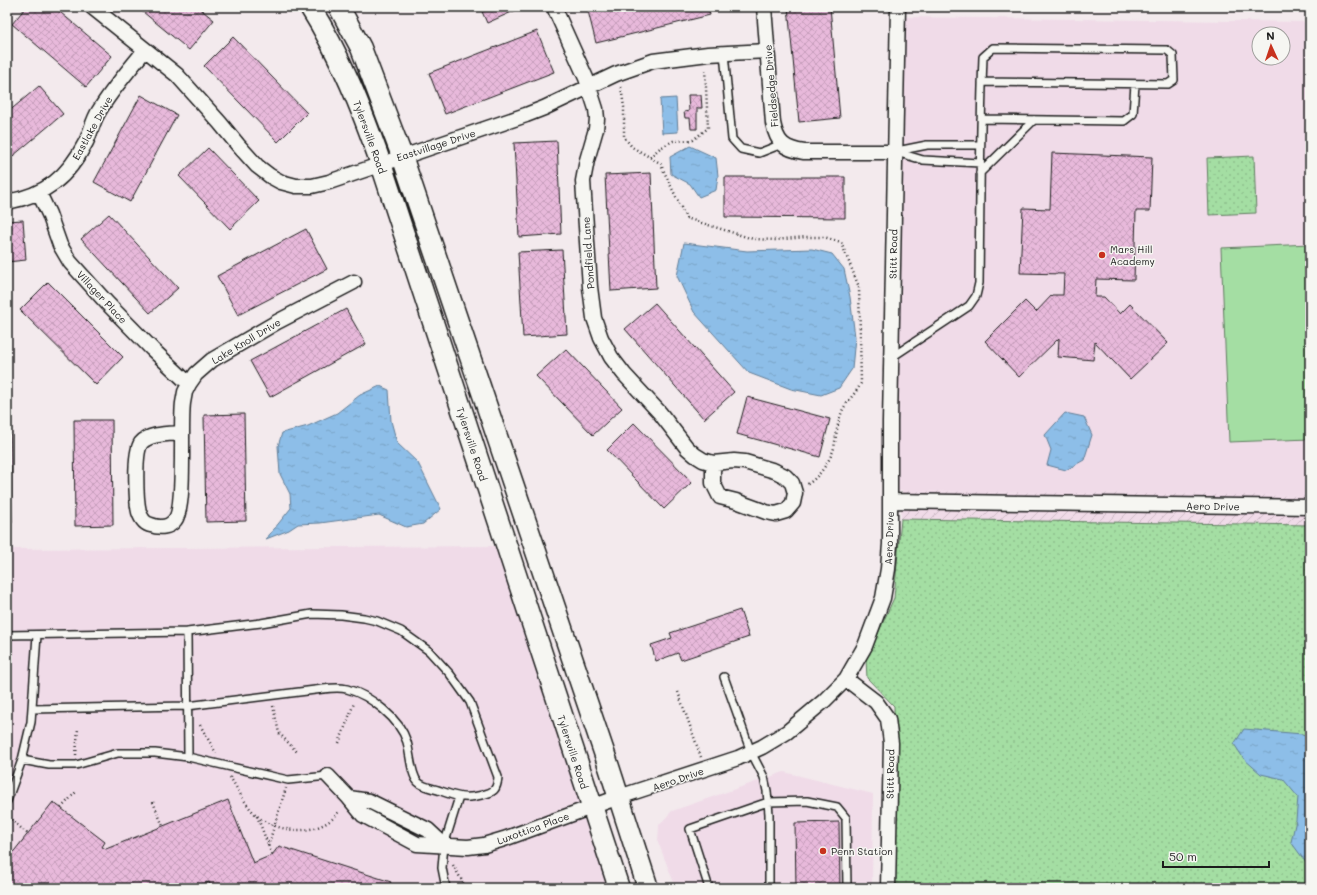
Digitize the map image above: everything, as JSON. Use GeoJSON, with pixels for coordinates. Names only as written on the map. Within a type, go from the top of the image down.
{"type":"FeatureCollection","features":[{"type":"Feature","properties":{"kind":"main road","name":"Tylersville Road"},"geometry":{"type":"LineString","coordinates":[[310,7],[343,67],[362,110],[381,164],[618,888]]}},
{"type":"Feature","properties":{"kind":"main road"},"geometry":{"type":"LineString","coordinates":[[339,7],[360,48],[402,156],[619,797],[648,888]]}},
{"type":"Feature","properties":{"kind":"street","name":"Eastvillage Drive"},"geometry":{"type":"LineString","coordinates":[[92,7],[177,75],[257,166],[281,182],[296,186],[312,186],[329,182],[526,115],[632,68],[653,61],[724,53],[768,51]]}},
{"type":"Feature","properties":{"kind":"street","name":"Pondfield Lane"},"geometry":{"type":"LineString","coordinates":[[554,7],[590,86],[596,108],[596,130],[585,165],[583,181],[587,255],[594,318],[601,338],[611,357],[624,374],[660,413],[687,448],[703,460],[713,463]]}},
{"type":"Feature","properties":{"kind":"street","name":"Fieldsedge Drive"},"geometry":{"type":"LineString","coordinates":[[764,7],[773,123],[775,134],[782,144]]}},
{"type":"Feature","properties":{"kind":"street","name":"Stitt Road"},"geometry":{"type":"LineString","coordinates":[[890,501],[891,357],[898,7]]}},
{"type":"Feature","properties":{"kind":"street","name":"Eastlake Drive"},"geometry":{"type":"LineString","coordinates":[[7,202],[39,193],[52,185],[75,161],[86,142],[98,112],[115,86],[145,50]]}},
{"type":"Feature","properties":{"kind":"street"},"geometry":{"type":"LineString","coordinates":[[782,144],[793,150],[804,152],[896,152]]}},
{"type":"Feature","properties":{"kind":"street","name":"Villager Place"},"geometry":{"type":"LineString","coordinates":[[39,193],[49,214],[60,245],[70,262],[107,303],[189,384]]}},
{"type":"Feature","properties":{"kind":"street","name":"Lake Knoll Drive"},"geometry":{"type":"LineString","coordinates":[[182,433],[152,436],[142,443],[137,452],[138,506],[140,516],[147,524],[157,528],[168,526],[176,520],[180,506],[183,403],[185,392],[196,374],[212,360],[277,322],[354,282]]}},
{"type":"Feature","properties":{"kind":"street"},"geometry":{"type":"LineString","coordinates":[[734,461],[745,462],[775,471],[785,476],[792,483],[795,493],[793,503],[786,511],[776,514],[720,497],[714,483],[713,463],[734,461]]}},
{"type":"Feature","properties":{"kind":"street","name":"Aero Drive"},"geometry":{"type":"LineString","coordinates":[[619,797],[705,770],[752,752],[787,732],[824,701],[846,679],[865,646],[883,598],[888,563],[890,501],[1310,507]]}},
{"type":"Feature","properties":{"kind":"street","name":"Stitt Road"},"geometry":{"type":"LineString","coordinates":[[846,679],[876,702],[888,719],[891,743],[888,888]]}},
{"type":"Feature","properties":{"kind":"street","name":"Luxottica Place"},"geometry":{"type":"LineString","coordinates":[[328,776],[363,815],[417,844],[468,847],[484,845],[619,797]]}},
{"type":"Feature","properties":{"kind":"lane"},"geometry":{"type":"LineString","coordinates":[[891,357],[969,306],[976,296],[979,283],[980,145],[982,82],[983,57],[993,48],[1167,50],[1173,56],[1174,80],[1168,84],[982,82]]}},
{"type":"Feature","properties":{"kind":"lane"},"geometry":{"type":"LineString","coordinates":[[724,53],[732,139],[741,149],[759,153],[782,144]]}},
{"type":"Feature","properties":{"kind":"lane"},"geometry":{"type":"LineString","coordinates":[[981,119],[1124,121],[1133,114],[1135,84]]}},
{"type":"Feature","properties":{"kind":"lane"},"geometry":{"type":"LineString","coordinates":[[980,173],[1034,120]]}},
{"type":"Feature","properties":{"kind":"lane"},"geometry":{"type":"LineString","coordinates":[[896,152],[927,145],[980,145]]}},
{"type":"Feature","properties":{"kind":"lane"},"geometry":{"type":"LineString","coordinates":[[896,152],[923,160],[980,163]]}},
{"type":"Feature","properties":{"kind":"lane"},"geometry":{"type":"LineString","coordinates":[[7,636],[187,632],[261,623],[312,614],[342,615],[377,621],[401,631],[429,651],[450,674],[470,702],[498,777],[497,785],[492,792],[471,798],[459,797],[420,784],[415,779],[406,740],[397,723],[380,707],[363,696],[347,689],[323,689],[187,706],[32,709]]}},
{"type":"Feature","properties":{"kind":"lane"},"geometry":{"type":"LineString","coordinates":[[187,632],[188,757]]}},
{"type":"Feature","properties":{"kind":"lane"},"geometry":{"type":"LineString","coordinates":[[7,801],[22,760],[31,722],[37,635]]}},
{"type":"Feature","properties":{"kind":"lane"},"geometry":{"type":"LineString","coordinates":[[724,677],[752,752],[764,777],[769,814],[769,888]]}},
{"type":"Feature","properties":{"kind":"lane"},"geometry":{"type":"LineString","coordinates":[[22,760],[49,765],[76,765],[118,753],[155,753],[188,757],[288,780],[328,776]]}},
{"type":"Feature","properties":{"kind":"lane"},"geometry":{"type":"LineString","coordinates":[[446,888],[442,868],[444,845],[459,797]]}},
{"type":"Feature","properties":{"kind":"lane"},"geometry":{"type":"LineString","coordinates":[[709,888],[690,829],[768,802],[807,801],[837,807],[846,818],[847,888]]}},
{"type":"Feature","properties":{"kind":"path"},"geometry":{"type":"LineString","coordinates":[[650,156],[660,148],[673,141],[693,140],[708,128],[705,64]]}},
{"type":"Feature","properties":{"kind":"path"},"geometry":{"type":"LineString","coordinates":[[620,82],[624,107],[624,137],[632,147],[660,163],[686,218],[753,239],[775,240],[824,237],[841,242],[859,287],[861,383],[858,391],[847,403],[841,414],[833,450],[822,471],[814,481],[804,487]]}},
{"type":"Feature","properties":{"kind":"path"},"geometry":{"type":"LineString","coordinates":[[678,692],[705,770]]}},
{"type":"Feature","properties":{"kind":"path"},"geometry":{"type":"LineString","coordinates":[[339,743],[354,704]]}},
{"type":"Feature","properties":{"kind":"path"},"geometry":{"type":"LineString","coordinates":[[273,706],[279,733],[298,754]]}},
{"type":"Feature","properties":{"kind":"path"},"geometry":{"type":"LineString","coordinates":[[200,725],[218,755]]}},
{"type":"Feature","properties":{"kind":"path"},"geometry":{"type":"LineString","coordinates":[[76,757],[78,728]]}},
{"type":"Feature","properties":{"kind":"path"},"geometry":{"type":"LineString","coordinates":[[228,775],[248,806],[261,819],[281,828],[299,831],[316,827],[331,820],[339,811]]}},
{"type":"Feature","properties":{"kind":"path"},"geometry":{"type":"LineString","coordinates":[[268,846],[286,786]]}},
{"type":"Feature","properties":{"kind":"path"},"geometry":{"type":"LineString","coordinates":[[61,808],[76,792]]}},
{"type":"Feature","properties":{"kind":"path"},"geometry":{"type":"LineString","coordinates":[[153,802],[163,826]]}},
{"type":"Feature","properties":{"kind":"path"},"geometry":{"type":"LineString","coordinates":[[256,814],[272,855]]}},
{"type":"Feature","properties":{"kind":"path"},"geometry":{"type":"LineString","coordinates":[[8,817],[28,834]]}},
{"type":"Feature","properties":{"kind":"path"},"geometry":{"type":"LineString","coordinates":[[453,864],[467,888]]}},
{"type":"Feature","properties":{"kind":"shaded area","name":"Mars Hill Academy"},"geometry":{"type":"Polygon","coordinates":[[[898,17],[1310,22],[1310,496],[890,491],[898,17]]]}},
{"type":"Feature","properties":{"kind":"shaded area"},"geometry":{"type":"Polygon","coordinates":[[[902,491],[1310,496],[1310,525],[901,519],[902,491]]]}},
{"type":"Feature","properties":{"kind":"shaded area"},"geometry":{"type":"Polygon","coordinates":[[[506,546],[619,888],[7,888],[7,549],[506,546]]]}},
{"type":"Feature","properties":{"kind":"shaded area"},"geometry":{"type":"Polygon","coordinates":[[[784,772],[873,794],[872,888],[676,888],[658,842],[659,825],[672,811],[784,772]]]}},
{"type":"Feature","properties":{"kind":"green space"},"geometry":{"type":"Polygon","coordinates":[[[1254,156],[1256,213],[1209,215],[1207,158],[1254,156]]]}},
{"type":"Feature","properties":{"kind":"green space"},"geometry":{"type":"Polygon","coordinates":[[[1310,244],[1310,439],[1229,442],[1221,248],[1310,244]]]}},
{"type":"Feature","properties":{"kind":"green space"},"geometry":{"type":"Polygon","coordinates":[[[901,519],[1310,525],[1310,888],[894,888],[894,706],[867,678],[866,660],[894,598],[901,519]]]}},
{"type":"Feature","properties":{"kind":"water"},"geometry":{"type":"Polygon","coordinates":[[[676,98],[678,132],[662,133],[660,99],[676,98]]]}},
{"type":"Feature","properties":{"kind":"water"},"geometry":{"type":"Polygon","coordinates":[[[690,146],[716,158],[718,176],[716,190],[699,197],[690,184],[671,174],[670,157],[690,146]]]}},
{"type":"Feature","properties":{"kind":"water"},"geometry":{"type":"Polygon","coordinates":[[[684,243],[747,251],[812,249],[832,254],[844,269],[850,297],[855,337],[852,369],[839,388],[821,395],[791,389],[749,373],[694,312],[677,276],[684,243]]]}},
{"type":"Feature","properties":{"kind":"water"},"geometry":{"type":"Polygon","coordinates":[[[380,386],[389,390],[391,421],[397,443],[418,463],[441,509],[423,524],[406,527],[379,515],[320,523],[298,524],[289,530],[266,539],[291,508],[290,494],[280,474],[278,446],[282,433],[308,426],[337,413],[360,395],[380,386]]]}},
{"type":"Feature","properties":{"kind":"water"},"geometry":{"type":"Polygon","coordinates":[[[1065,413],[1084,417],[1092,435],[1084,460],[1066,470],[1047,465],[1051,450],[1045,435],[1065,413]]]}},
{"type":"Feature","properties":{"kind":"water"},"geometry":{"type":"Polygon","coordinates":[[[1244,729],[1302,734],[1310,737],[1310,868],[1291,842],[1296,820],[1298,797],[1283,779],[1261,774],[1244,759],[1234,744],[1244,729]]]}},
{"type":"Feature","properties":{"kind":"building"},"geometry":{"type":"Polygon","coordinates":[[[26,7],[54,7],[112,56],[86,87],[12,24],[26,7]]]}},
{"type":"Feature","properties":{"kind":"building"},"geometry":{"type":"Polygon","coordinates":[[[137,7],[198,7],[214,20],[189,50],[137,7]]]}},
{"type":"Feature","properties":{"kind":"building"},"geometry":{"type":"Polygon","coordinates":[[[480,7],[523,7],[487,23],[480,7]]]}},
{"type":"Feature","properties":{"kind":"building"},"geometry":{"type":"Polygon","coordinates":[[[587,7],[708,7],[710,15],[596,43],[587,7]]]}},
{"type":"Feature","properties":{"kind":"building"},"geometry":{"type":"Polygon","coordinates":[[[788,7],[830,7],[840,118],[799,122],[788,7]]]}},
{"type":"Feature","properties":{"kind":"building"},"geometry":{"type":"Polygon","coordinates":[[[537,31],[554,72],[445,114],[429,73],[537,31]]]}},
{"type":"Feature","properties":{"kind":"building"},"geometry":{"type":"Polygon","coordinates":[[[233,37],[307,113],[278,142],[204,66],[233,37]]]}},
{"type":"Feature","properties":{"kind":"building"},"geometry":{"type":"Polygon","coordinates":[[[39,86],[63,114],[7,161],[7,113],[39,86]]]}},
{"type":"Feature","properties":{"kind":"building"},"geometry":{"type":"Polygon","coordinates":[[[141,95],[177,115],[130,202],[94,182],[141,95]]]}},
{"type":"Feature","properties":{"kind":"building"},"geometry":{"type":"Polygon","coordinates":[[[688,95],[701,95],[702,108],[697,108],[697,129],[691,129],[690,118],[685,118],[684,112],[689,111],[688,95]]]}},
{"type":"Feature","properties":{"kind":"building"},"geometry":{"type":"Polygon","coordinates":[[[557,141],[561,234],[519,237],[514,143],[557,141]]]}},
{"type":"Feature","properties":{"kind":"building"},"geometry":{"type":"Polygon","coordinates":[[[208,148],[259,201],[230,229],[179,176],[208,148]]]}},
{"type":"Feature","properties":{"kind":"building","name":"Mars Hill Academy"},"geometry":{"type":"Polygon","coordinates":[[[1052,153],[1152,157],[1150,211],[1136,211],[1134,280],[1096,279],[1095,297],[1104,297],[1120,314],[1130,304],[1168,343],[1130,379],[1095,342],[1093,360],[1058,357],[1059,338],[1019,377],[985,341],[1025,301],[1036,312],[1052,295],[1063,295],[1064,274],[1020,273],[1023,208],[1050,209],[1052,153]]]}},
{"type":"Feature","properties":{"kind":"building"},"geometry":{"type":"Polygon","coordinates":[[[651,173],[656,288],[611,291],[605,175],[651,173]]]}},
{"type":"Feature","properties":{"kind":"building"},"geometry":{"type":"Polygon","coordinates":[[[725,177],[845,177],[845,218],[725,217],[725,177]]]}},
{"type":"Feature","properties":{"kind":"building"},"geometry":{"type":"Polygon","coordinates":[[[109,214],[178,288],[150,313],[81,239],[109,214]]]}},
{"type":"Feature","properties":{"kind":"building"},"geometry":{"type":"Polygon","coordinates":[[[23,220],[26,260],[7,262],[7,221],[23,220]]]}},
{"type":"Feature","properties":{"kind":"building"},"geometry":{"type":"Polygon","coordinates":[[[306,229],[327,269],[238,315],[217,276],[306,229]]]}},
{"type":"Feature","properties":{"kind":"building"},"geometry":{"type":"Polygon","coordinates":[[[562,250],[567,334],[523,337],[518,252],[562,250]]]}},
{"type":"Feature","properties":{"kind":"building"},"geometry":{"type":"Polygon","coordinates":[[[48,282],[123,357],[96,385],[20,310],[48,282]]]}},
{"type":"Feature","properties":{"kind":"building"},"geometry":{"type":"Polygon","coordinates":[[[655,303],[734,392],[704,419],[625,329],[655,303]]]}},
{"type":"Feature","properties":{"kind":"building"},"geometry":{"type":"Polygon","coordinates":[[[346,309],[366,344],[270,397],[250,361],[346,309]]]}},
{"type":"Feature","properties":{"kind":"building"},"geometry":{"type":"Polygon","coordinates":[[[566,349],[622,408],[593,435],[536,376],[566,349]]]}},
{"type":"Feature","properties":{"kind":"building"},"geometry":{"type":"Polygon","coordinates":[[[747,397],[830,419],[820,457],[737,434],[747,397]]]}},
{"type":"Feature","properties":{"kind":"building"},"geometry":{"type":"Polygon","coordinates":[[[10,413],[12,523],[7,523],[7,414],[10,413]]]}},
{"type":"Feature","properties":{"kind":"building"},"geometry":{"type":"Polygon","coordinates":[[[244,414],[246,521],[206,522],[204,415],[244,414]]]}},
{"type":"Feature","properties":{"kind":"building"},"geometry":{"type":"Polygon","coordinates":[[[74,420],[112,420],[113,525],[75,526],[74,420]]]}},
{"type":"Feature","properties":{"kind":"building"},"geometry":{"type":"Polygon","coordinates":[[[634,423],[692,482],[664,509],[607,450],[634,423]]]}},
{"type":"Feature","properties":{"kind":"building"},"geometry":{"type":"Polygon","coordinates":[[[740,610],[749,637],[681,660],[678,653],[656,661],[651,645],[672,638],[670,633],[740,610]]]}},
{"type":"Feature","properties":{"kind":"building"},"geometry":{"type":"Polygon","coordinates":[[[228,800],[253,863],[272,855],[279,846],[391,882],[388,888],[212,888],[209,882],[192,888],[7,888],[7,860],[53,802],[105,842],[102,847],[106,849],[228,800]]]}},
{"type":"Feature","properties":{"kind":"building"},"geometry":{"type":"Polygon","coordinates":[[[839,822],[840,888],[796,888],[795,823],[839,822]]]}},
{"type":"Feature","properties":{"kind":"place","name":"Mars Hill Academy"},"geometry":{"type":"Point","coordinates":[1102,255]}},
{"type":"Feature","properties":{"kind":"place","name":"Penn Station"},"geometry":{"type":"Point","coordinates":[823,851]}}]}
